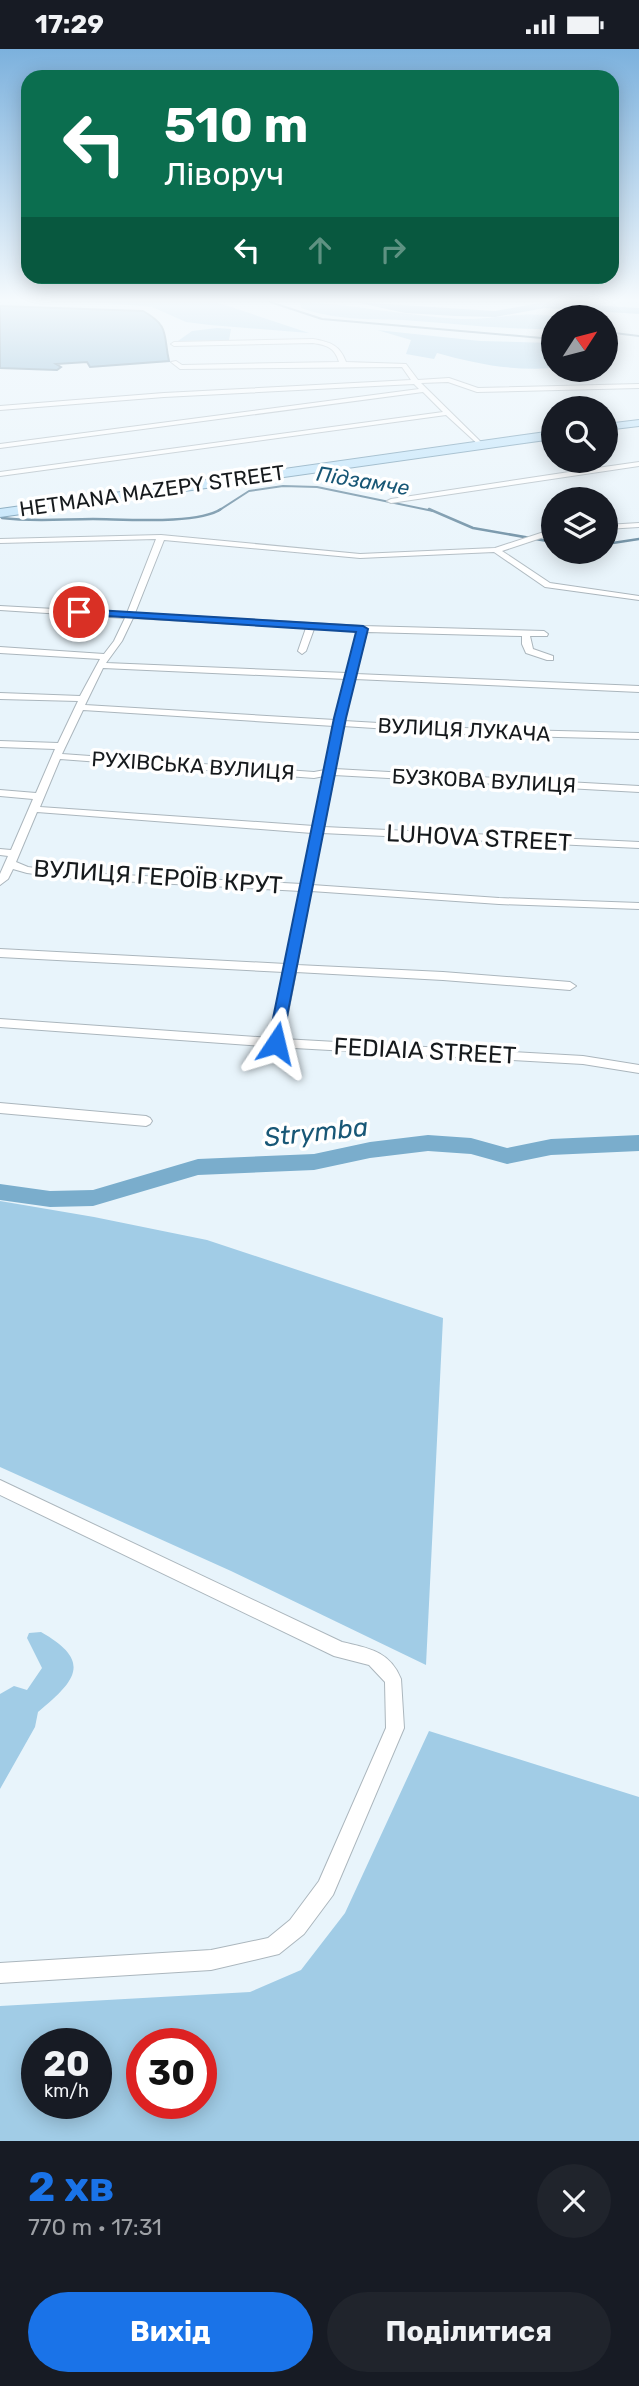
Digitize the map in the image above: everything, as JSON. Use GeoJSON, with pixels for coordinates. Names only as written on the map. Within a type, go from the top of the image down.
{"type":"FeatureCollection","features":[{"type":"Feature","properties":{"kind":"main road"},"geometry":{"type":"LineString","coordinates":[[618,426],[639,423]]}},
{"type":"Feature","properties":{"kind":"main road","name":"HETMANA MAZEPY STREET"},"geometry":{"type":"LineString","coordinates":[[0,513],[541,438]]}},
{"type":"Feature","properties":{"kind":"street"},"geometry":{"type":"LineString","coordinates":[[0,408],[106,400]]}},
{"type":"Feature","properties":{"kind":"street"},"geometry":{"type":"LineString","coordinates":[[0,446],[351,400]]}},
{"type":"Feature","properties":{"kind":"street"},"geometry":{"type":"LineString","coordinates":[[434,400],[481,445]]}},
{"type":"Feature","properties":{"kind":"street"},"geometry":{"type":"LineString","coordinates":[[0,474],[448,413]]}},
{"type":"Feature","properties":{"kind":"street"},"geometry":{"type":"LineString","coordinates":[[618,467],[639,464]]}},
{"type":"Feature","properties":{"kind":"street"},"geometry":{"type":"LineString","coordinates":[[391,501],[574,473]]}},
{"type":"Feature","properties":{"kind":"street"},"geometry":{"type":"LineString","coordinates":[[618,526],[639,525]]}},
{"type":"Feature","properties":{"kind":"street"},"geometry":{"type":"LineString","coordinates":[[0,541],[161,537],[360,556],[496,550],[541,535]]}},
{"type":"Feature","properties":{"kind":"street"},"geometry":{"type":"LineString","coordinates":[[0,882],[102,661],[118,641],[131,614],[161,537]]}},
{"type":"Feature","properties":{"kind":"street"},"geometry":{"type":"LineString","coordinates":[[496,550],[548,585],[639,598]]}},
{"type":"Feature","properties":{"kind":"street"},"geometry":{"type":"LineString","coordinates":[[0,608],[363,629],[544,634]]}},
{"type":"Feature","properties":{"kind":"street"},"geometry":{"type":"LineString","coordinates":[[302,651],[311,626]]}},
{"type":"Feature","properties":{"kind":"street"},"geometry":{"type":"LineString","coordinates":[[276,1043],[340,723],[363,629]]}},
{"type":"Feature","properties":{"kind":"street"},"geometry":{"type":"LineString","coordinates":[[526,633],[529,651],[550,658]]}},
{"type":"Feature","properties":{"kind":"street"},"geometry":{"type":"LineString","coordinates":[[0,650],[102,661],[351,678],[639,689]]}},
{"type":"Feature","properties":{"kind":"street","name":"ВУЛИЦЯ ЛУКАЧА"},"geometry":{"type":"LineString","coordinates":[[0,697],[340,723],[494,732],[639,736]]}},
{"type":"Feature","properties":{"kind":"street"},"geometry":{"type":"LineString","coordinates":[[0,744],[61,746]]}},
{"type":"Feature","properties":{"kind":"street","name":"РУХІВСЬКА ВУЛИЦЯ"},"geometry":{"type":"LineString","coordinates":[[56,756],[314,775],[330,772]]}},
{"type":"Feature","properties":{"kind":"street","name":"БУЗКОВА ВУЛИЦЯ"},"geometry":{"type":"LineString","coordinates":[[330,772],[639,789]]}},
{"type":"Feature","properties":{"kind":"street"},"geometry":{"type":"LineString","coordinates":[[0,793],[38,796]]}},
{"type":"Feature","properties":{"kind":"street","name":"LUHOVA STREET"},"geometry":{"type":"LineString","coordinates":[[32,809],[319,830],[639,845]]}},
{"type":"Feature","properties":{"kind":"street","name":"ВУЛИЦЯ ГЕРОЇВ КРУТ"},"geometry":{"type":"LineString","coordinates":[[0,852],[27,870],[65,875],[307,887],[499,901],[639,906]]}},
{"type":"Feature","properties":{"kind":"street"},"geometry":{"type":"LineString","coordinates":[[0,953],[104,960],[152,959],[289,970],[443,976],[570,986]]}},
{"type":"Feature","properties":{"kind":"street","name":"FEDIAIA STREET"},"geometry":{"type":"LineString","coordinates":[[0,1023],[276,1043],[583,1060],[639,1069]]}},
{"type":"Feature","properties":{"kind":"street"},"geometry":{"type":"LineString","coordinates":[[0,1108],[146,1121]]}},
{"type":"Feature","properties":{"kind":"street"},"geometry":{"type":"LineString","coordinates":[[0,1487],[340,1650],[374,1658],[393,1679],[395,1728],[326,1888],[297,1927],[272,1947],[211,1960],[0,1973]]}},
{"type":"Feature","properties":{"kind":"shaded area"},"geometry":{"type":"Polygon","coordinates":[[[0,1201],[207,1240],[443,1318],[426,1665],[231,1571],[0,1467],[0,1201]]]}},
{"type":"Feature","properties":{"kind":"shaded area"},"geometry":{"type":"Polygon","coordinates":[[[41,1632],[68,1652],[73,1662],[73,1671],[62,1690],[38,1712],[35,1727],[0,1789],[0,1694],[14,1686],[27,1690],[42,1668],[27,1638],[29,1633],[41,1632]]]}},
{"type":"Feature","properties":{"kind":"shaded area"},"geometry":{"type":"Polygon","coordinates":[[[429,1731],[639,1797],[639,2141],[0,2141],[0,2006],[250,1992],[301,1970],[345,1913],[429,1731]]]}},
{"type":"Feature","properties":{"kind":"waterway","name":"Підзамче"},"geometry":{"type":"LineString","coordinates":[[218,511],[249,491],[283,486],[317,487],[433,511]]}},
{"type":"Feature","properties":{"kind":"waterway","name":"Підзамче"},"geometry":{"type":"LineString","coordinates":[[2,518],[159,520],[195,517],[221,509]]}},
{"type":"Feature","properties":{"kind":"waterway","name":"Підзамче"},"geometry":{"type":"LineString","coordinates":[[429,509],[473,528],[541,540]]}},
{"type":"Feature","properties":{"kind":"waterway","name":"Підзамче"},"geometry":{"type":"LineString","coordinates":[[618,542],[639,539]]}},
{"type":"Feature","properties":{"kind":"waterway","name":"Strymba"},"geometry":{"type":"LineString","coordinates":[[0,1192],[50,1199],[93,1198],[198,1167],[314,1162],[370,1150],[428,1143],[471,1146],[507,1156],[551,1147],[639,1143]]}},
{"type":"Feature","properties":{"kind":"route"},"geometry":{"type":"LineString","coordinates":[[79,612],[363,629],[340,718],[276,1043]]}}]}
